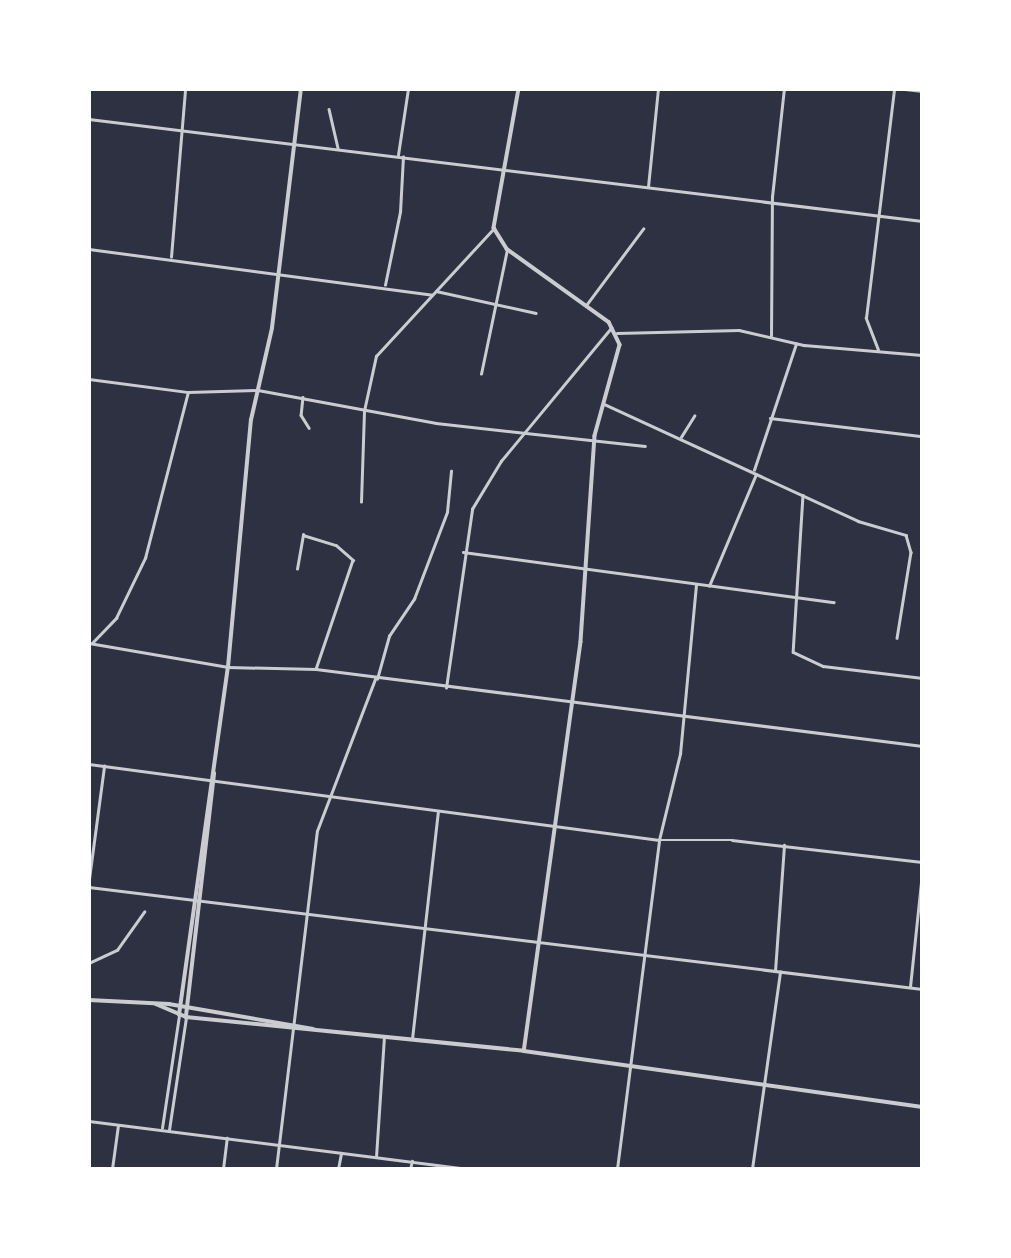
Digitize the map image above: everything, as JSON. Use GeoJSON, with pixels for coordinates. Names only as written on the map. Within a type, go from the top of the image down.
{"type":"FeatureCollection","features":[{"type":"Feature","properties":{"kind":"street"},"geometry":{"type":"LineString","coordinates":[[171,257],[185,89]]}},
{"type":"Feature","properties":{"kind":"street"},"geometry":{"type":"LineString","coordinates":[[169,1130],[216,783],[214,772],[228,667],[243,480],[277,274],[291,143],[301,89]]}},
{"type":"Feature","properties":{"kind":"street"},"geometry":{"type":"LineString","coordinates":[[385,286],[400,212],[400,156],[408,89]]}},
{"type":"Feature","properties":{"kind":"street"},"geometry":{"type":"LineString","coordinates":[[361,502],[364,411],[380,350],[494,228],[519,89]]}},
{"type":"Feature","properties":{"kind":"street"},"geometry":{"type":"LineString","coordinates":[[648,188],[658,89]]}},
{"type":"Feature","properties":{"kind":"street"},"geometry":{"type":"LineString","coordinates":[[771,335],[772,204],[783,89]]}},
{"type":"Feature","properties":{"kind":"street"},"geometry":{"type":"LineString","coordinates":[[878,350],[866,318],[894,89]]}},
{"type":"Feature","properties":{"kind":"street"},"geometry":{"type":"LineString","coordinates":[[905,89],[922,91]]}},
{"type":"Feature","properties":{"kind":"street"},"geometry":{"type":"LineString","coordinates":[[329,109],[338,148]]}},
{"type":"Feature","properties":{"kind":"street"},"geometry":{"type":"LineString","coordinates":[[89,119],[922,221]]}},
{"type":"Feature","properties":{"kind":"street"},"geometry":{"type":"LineString","coordinates":[[494,228],[507,249],[587,304],[612,325],[617,333],[604,404],[595,436],[574,701],[524,1051]]}},
{"type":"Feature","properties":{"kind":"street"},"geometry":{"type":"LineString","coordinates":[[587,304],[643,229]]}},
{"type":"Feature","properties":{"kind":"street"},"geometry":{"type":"LineString","coordinates":[[89,249],[171,257],[277,274],[385,286],[432,295]]}},
{"type":"Feature","properties":{"kind":"street"},"geometry":{"type":"LineString","coordinates":[[481,373],[493,304],[507,249]]}},
{"type":"Feature","properties":{"kind":"street"},"geometry":{"type":"LineString","coordinates":[[436,290],[536,313]]}},
{"type":"Feature","properties":{"kind":"street"},"geometry":{"type":"LineString","coordinates":[[446,688],[463,552],[472,509],[527,431],[612,325]]}},
{"type":"Feature","properties":{"kind":"street"},"geometry":{"type":"LineString","coordinates":[[617,333],[708,328],[771,335],[796,344],[922,355]]}},
{"type":"Feature","properties":{"kind":"street"},"geometry":{"type":"LineString","coordinates":[[708,587],[755,472],[770,418],[796,344]]}},
{"type":"Feature","properties":{"kind":"street"},"geometry":{"type":"LineString","coordinates":[[89,379],[188,392],[258,390],[364,411],[527,431],[595,436],[645,446]]}},
{"type":"Feature","properties":{"kind":"street"},"geometry":{"type":"LineString","coordinates":[[91,643],[116,618],[145,558],[188,392]]}},
{"type":"Feature","properties":{"kind":"street"},"geometry":{"type":"LineString","coordinates":[[303,397],[301,415],[309,428]]}},
{"type":"Feature","properties":{"kind":"street"},"geometry":{"type":"LineString","coordinates":[[604,404],[681,437],[858,521],[900,531],[910,542],[897,638]]}},
{"type":"Feature","properties":{"kind":"street"},"geometry":{"type":"LineString","coordinates":[[681,437],[694,416]]}},
{"type":"Feature","properties":{"kind":"street"},"geometry":{"type":"LineString","coordinates":[[770,418],[922,436]]}},
{"type":"Feature","properties":{"kind":"street"},"geometry":{"type":"LineString","coordinates":[[276,1169],[307,912],[326,796],[376,679],[389,636],[414,599],[450,505],[451,471]]}},
{"type":"Feature","properties":{"kind":"street"},"geometry":{"type":"LineString","coordinates":[[803,495],[793,596],[796,657],[922,678]]}},
{"type":"Feature","properties":{"kind":"street"},"geometry":{"type":"LineString","coordinates":[[297,569],[298,540],[309,536],[353,560],[316,669]]}},
{"type":"Feature","properties":{"kind":"street"},"geometry":{"type":"LineString","coordinates":[[463,552],[834,602]]}},
{"type":"Feature","properties":{"kind":"street"},"geometry":{"type":"LineString","coordinates":[[618,1169],[627,1065],[647,958],[659,840],[684,712],[696,585]]}},
{"type":"Feature","properties":{"kind":"street"},"geometry":{"type":"LineString","coordinates":[[91,643],[228,667],[316,669],[446,688],[684,712],[922,746]]}},
{"type":"Feature","properties":{"kind":"street"},"geometry":{"type":"LineString","coordinates":[[89,764],[659,840],[784,845],[922,862]]}},
{"type":"Feature","properties":{"kind":"street"},"geometry":{"type":"LineString","coordinates":[[89,879],[104,766]]}},
{"type":"Feature","properties":{"kind":"street"},"geometry":{"type":"LineString","coordinates":[[162,1128],[209,781],[214,772]]}},
{"type":"Feature","properties":{"kind":"street"},"geometry":{"type":"LineString","coordinates":[[412,1039],[438,811]]}},
{"type":"Feature","properties":{"kind":"street"},"geometry":{"type":"LineString","coordinates":[[202,837],[208,838]]}},
{"type":"Feature","properties":{"kind":"street"},"geometry":{"type":"LineString","coordinates":[[775,971],[784,845]]}},
{"type":"Feature","properties":{"kind":"street"},"geometry":{"type":"LineString","coordinates":[[910,987],[922,872]]}},
{"type":"Feature","properties":{"kind":"street"},"geometry":{"type":"LineString","coordinates":[[89,887],[424,926],[647,958],[922,989]]}},
{"type":"Feature","properties":{"kind":"street"},"geometry":{"type":"LineString","coordinates":[[89,963],[117,950],[144,912]]}},
{"type":"Feature","properties":{"kind":"street"},"geometry":{"type":"LineString","coordinates":[[752,1169],[780,972]]}},
{"type":"Feature","properties":{"kind":"street"},"geometry":{"type":"LineString","coordinates":[[89,1000],[180,1006],[295,1022],[318,1030]]}},
{"type":"Feature","properties":{"kind":"street"},"geometry":{"type":"LineString","coordinates":[[156,1004],[186,1017],[524,1051],[627,1065],[764,1090],[922,1107]]}},
{"type":"Feature","properties":{"kind":"street"},"geometry":{"type":"LineString","coordinates":[[239,1023],[241,1015]]}},
{"type":"Feature","properties":{"kind":"street"},"geometry":{"type":"LineString","coordinates":[[376,1157],[384,1037]]}},
{"type":"Feature","properties":{"kind":"street"},"geometry":{"type":"LineString","coordinates":[[89,1121],[162,1128],[470,1169]]}},
{"type":"Feature","properties":{"kind":"street"},"geometry":{"type":"LineString","coordinates":[[112,1169],[118,1125]]}},
{"type":"Feature","properties":{"kind":"street"},"geometry":{"type":"LineString","coordinates":[[223,1169],[227,1138]]}},
{"type":"Feature","properties":{"kind":"street"},"geometry":{"type":"LineString","coordinates":[[338,1169],[341,1153]]}},
{"type":"Feature","properties":{"kind":"street"},"geometry":{"type":"LineString","coordinates":[[410,1169],[412,1161]]}}]}
